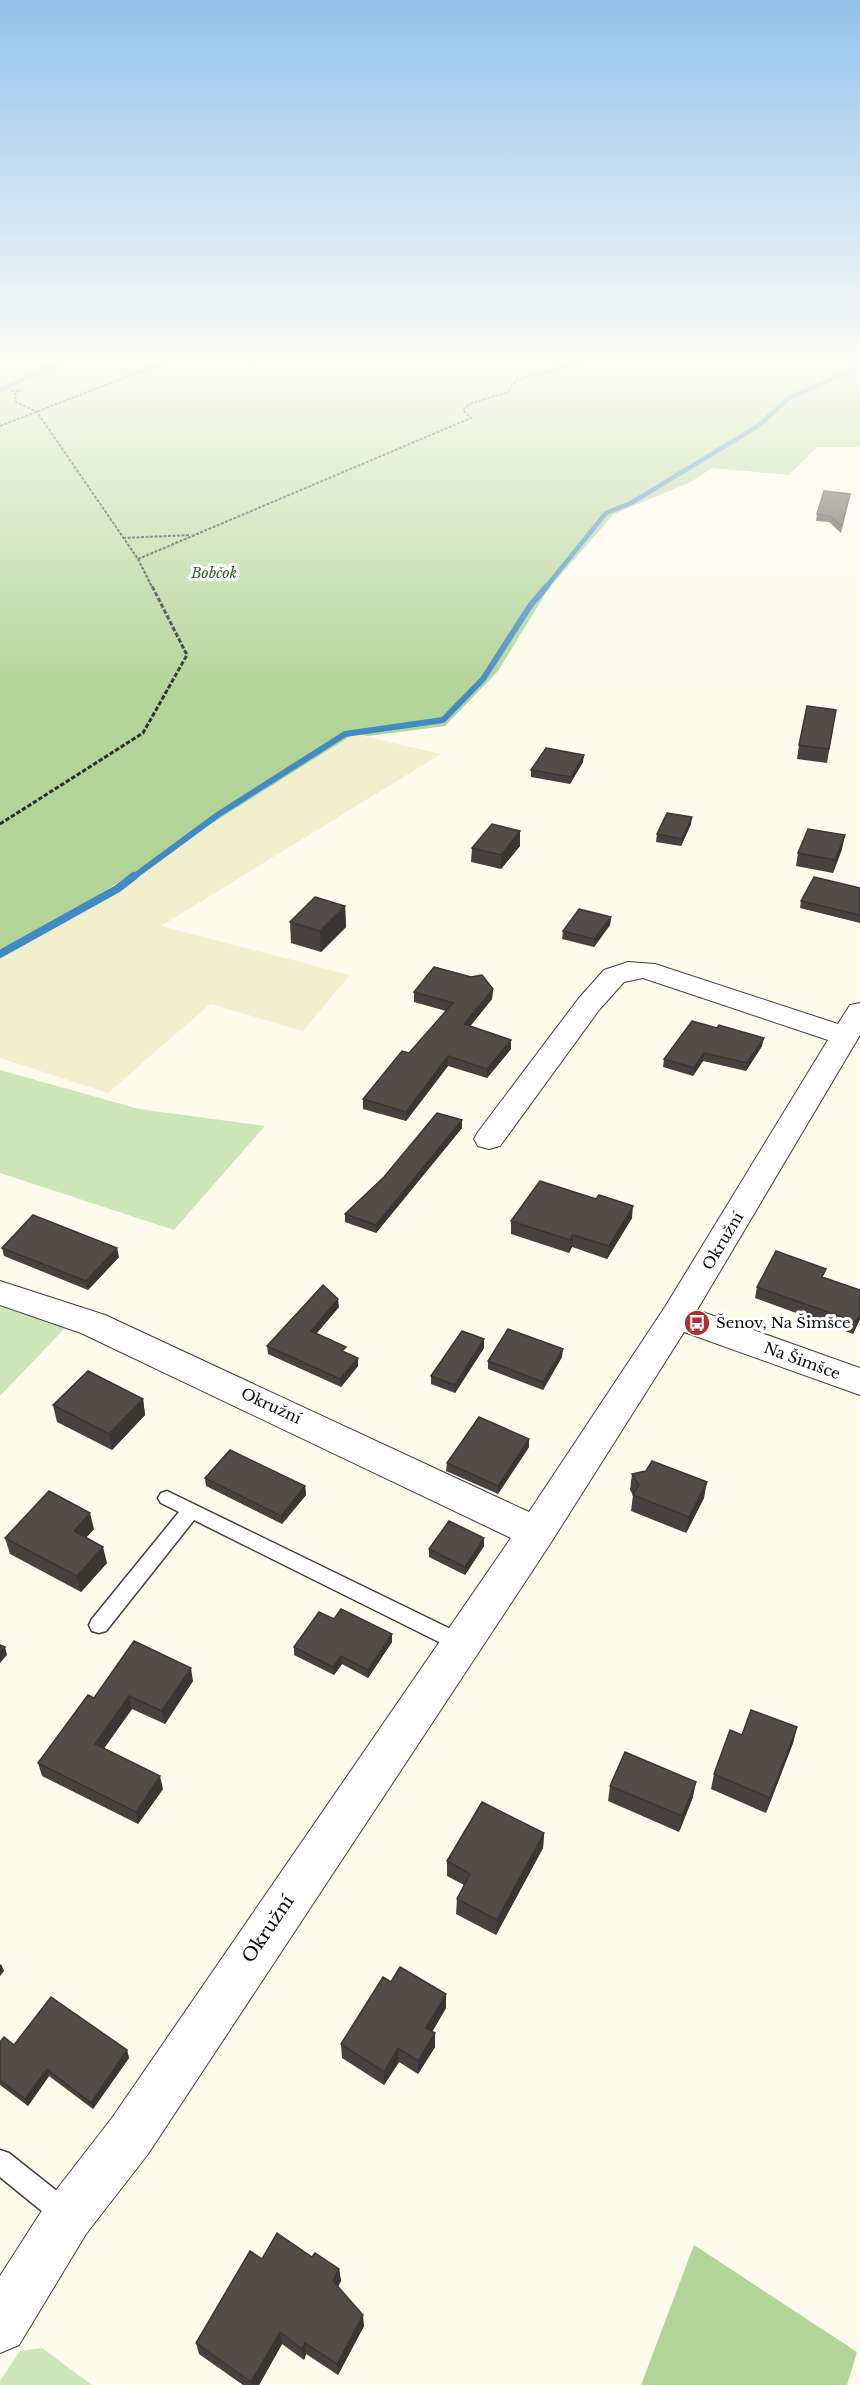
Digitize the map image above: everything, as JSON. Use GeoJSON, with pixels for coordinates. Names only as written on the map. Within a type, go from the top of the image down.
{"type":"FeatureCollection","features":[{"type":"Feature","properties":{"kind":"street","name":"Okružní"},"geometry":{"type":"LineString","coordinates":[[0,2326],[68,2216],[130,2136],[536,1533],[677,1316],[853,1024],[645,970],[628,970],[614,976],[589,1004],[489,1139]]}},
{"type":"Feature","properties":{"kind":"street","name":"Okružní"},"geometry":{"type":"LineString","coordinates":[[0,1293],[93,1324],[536,1533]]}},
{"type":"Feature","properties":{"kind":"street","name":"Na Šimšce"},"geometry":{"type":"LineString","coordinates":[[677,1316],[860,1382]]}},
{"type":"Feature","properties":{"kind":"lane"},"geometry":{"type":"LineString","coordinates":[[166,1498],[460,1643]]}},
{"type":"Feature","properties":{"kind":"lane"},"geometry":{"type":"LineString","coordinates":[[99,1625],[191,1511]]}},
{"type":"Feature","properties":{"kind":"lane"},"geometry":{"type":"LineString","coordinates":[[0,2162],[68,2216]]}},
{"type":"Feature","properties":{"kind":"path"},"geometry":{"type":"LineString","coordinates":[[0,825],[143,733],[187,655],[138,560],[79,474]]}},
{"type":"Feature","properties":{"kind":"path"},"geometry":{"type":"LineString","coordinates":[[138,560],[335,474]]}},
{"type":"Feature","properties":{"kind":"path"},"geometry":{"type":"LineString","coordinates":[[122,538],[193,535]]}},
{"type":"Feature","properties":{"kind":"shaded area"},"geometry":{"type":"Polygon","coordinates":[[[355,734],[441,754],[161,926],[350,975],[303,1031],[210,1004],[108,1093],[0,1058],[0,957],[355,734]]]}},
{"type":"Feature","properties":{"kind":"green space","name":"Bobčok"},"geometry":{"type":"Polygon","coordinates":[[[0,474],[703,474],[691,482],[614,514],[549,588],[498,671],[445,726],[368,736],[354,734],[0,957],[0,474]]]}},
{"type":"Feature","properties":{"kind":"green space"},"geometry":{"type":"Polygon","coordinates":[[[0,1070],[139,1109],[265,1126],[174,1230],[0,1173],[0,1070]]]}},
{"type":"Feature","properties":{"kind":"green space"},"geometry":{"type":"Polygon","coordinates":[[[0,1301],[67,1326],[0,1396],[0,1301]]]}},
{"type":"Feature","properties":{"kind":"green space"},"geometry":{"type":"Polygon","coordinates":[[[694,2245],[857,2352],[847,2385],[641,2385],[694,2245]]]}},
{"type":"Feature","properties":{"kind":"green space"},"geometry":{"type":"Polygon","coordinates":[[[42,2348],[92,2385],[0,2385],[0,2381],[20,2351],[42,2348]]]}},
{"type":"Feature","properties":{"kind":"building"},"geometry":{"type":"Polygon","coordinates":[[[824,491],[850,494],[842,526],[830,516],[817,514],[824,491]]]}},
{"type":"Feature","properties":{"kind":"building"},"geometry":{"type":"Polygon","coordinates":[[[807,706],[836,710],[829,749],[799,745],[807,706]]]}},
{"type":"Feature","properties":{"kind":"building"},"geometry":{"type":"Polygon","coordinates":[[[546,748],[584,755],[571,777],[531,770],[546,748]]]}},
{"type":"Feature","properties":{"kind":"building"},"geometry":{"type":"Polygon","coordinates":[[[667,813],[692,817],[682,839],[657,834],[667,813]]]}},
{"type":"Feature","properties":{"kind":"building"},"geometry":{"type":"Polygon","coordinates":[[[492,824],[520,831],[501,855],[472,848],[492,824]]]}},
{"type":"Feature","properties":{"kind":"building"},"geometry":{"type":"Polygon","coordinates":[[[808,829],[845,835],[835,860],[798,853],[808,829]]]}},
{"type":"Feature","properties":{"kind":"building"},"geometry":{"type":"Polygon","coordinates":[[[814,877],[860,888],[860,915],[801,901],[814,877]]]}},
{"type":"Feature","properties":{"kind":"building"},"geometry":{"type":"Polygon","coordinates":[[[315,897],[345,906],[320,931],[290,922],[315,897]]]}},
{"type":"Feature","properties":{"kind":"building"},"geometry":{"type":"Polygon","coordinates":[[[579,909],[611,917],[594,939],[563,931],[579,909]]]}},
{"type":"Feature","properties":{"kind":"building"},"geometry":{"type":"Polygon","coordinates":[[[434,967],[471,977],[482,975],[493,989],[464,1024],[511,1040],[487,1069],[448,1056],[406,1112],[363,1099],[402,1051],[409,1053],[453,1003],[414,992],[434,967]]]}},
{"type":"Feature","properties":{"kind":"building"},"geometry":{"type":"Polygon","coordinates":[[[692,1021],[717,1028],[719,1025],[764,1038],[747,1063],[704,1053],[694,1068],[664,1059],[692,1021]]]}},
{"type":"Feature","properties":{"kind":"building"},"geometry":{"type":"Polygon","coordinates":[[[437,1113],[462,1120],[376,1225],[345,1214],[384,1177],[437,1113]]]}},
{"type":"Feature","properties":{"kind":"building"},"geometry":{"type":"Polygon","coordinates":[[[540,1181],[596,1199],[599,1195],[633,1206],[609,1246],[573,1235],[570,1240],[511,1221],[540,1181]]]}},
{"type":"Feature","properties":{"kind":"building"},"geometry":{"type":"Polygon","coordinates":[[[33,1215],[117,1248],[86,1281],[2,1248],[33,1215]]]}},
{"type":"Feature","properties":{"kind":"building"},"geometry":{"type":"Polygon","coordinates":[[[776,1251],[826,1269],[822,1277],[860,1290],[860,1314],[856,1322],[757,1287],[776,1251]]]}},
{"type":"Feature","properties":{"kind":"building"},"geometry":{"type":"Polygon","coordinates":[[[323,1285],[338,1299],[311,1331],[346,1347],[342,1351],[358,1358],[340,1379],[267,1346],[323,1285]]]}},
{"type":"Feature","properties":{"kind":"building"},"geometry":{"type":"Polygon","coordinates":[[[508,1329],[563,1349],[543,1382],[488,1361],[508,1329]]]}},
{"type":"Feature","properties":{"kind":"building"},"geometry":{"type":"Polygon","coordinates":[[[462,1331],[484,1339],[455,1385],[431,1376],[462,1331]]]}},
{"type":"Feature","properties":{"kind":"building"},"geometry":{"type":"Polygon","coordinates":[[[88,1371],[143,1399],[109,1434],[53,1405],[88,1371]]]}},
{"type":"Feature","properties":{"kind":"building"},"geometry":{"type":"Polygon","coordinates":[[[479,1417],[529,1439],[498,1486],[447,1463],[479,1417]]]}},
{"type":"Feature","properties":{"kind":"building"},"geometry":{"type":"Polygon","coordinates":[[[230,1450],[305,1486],[281,1516],[205,1478],[230,1450]]]}},
{"type":"Feature","properties":{"kind":"building"},"geometry":{"type":"Polygon","coordinates":[[[652,1461],[707,1482],[689,1517],[633,1495],[639,1485],[632,1474],[646,1471],[652,1461]]]}},
{"type":"Feature","properties":{"kind":"building"},"geometry":{"type":"Polygon","coordinates":[[[49,1491],[90,1513],[74,1531],[103,1547],[77,1576],[5,1538],[49,1491]]]}},
{"type":"Feature","properties":{"kind":"building"},"geometry":{"type":"Polygon","coordinates":[[[449,1521],[484,1538],[465,1567],[429,1549],[449,1521]]]}},
{"type":"Feature","properties":{"kind":"building"},"geometry":{"type":"Polygon","coordinates":[[[341,1609],[392,1634],[368,1670],[341,1656],[333,1667],[294,1647],[319,1612],[334,1619],[341,1609]]]}},
{"type":"Feature","properties":{"kind":"building"},"geometry":{"type":"Polygon","coordinates":[[[134,1641],[191,1668],[162,1711],[129,1696],[95,1744],[160,1776],[136,1812],[38,1763],[88,1695],[94,1698],[134,1641]]]}},
{"type":"Feature","properties":{"kind":"building"},"geometry":{"type":"Polygon","coordinates":[[[751,1710],[797,1727],[770,1798],[714,1774],[730,1730],[742,1735],[751,1710]]]}},
{"type":"Feature","properties":{"kind":"building"},"geometry":{"type":"Polygon","coordinates":[[[625,1752],[696,1782],[682,1816],[610,1786],[625,1752]]]}},
{"type":"Feature","properties":{"kind":"building"},"geometry":{"type":"Polygon","coordinates":[[[482,1802],[544,1833],[497,1920],[457,1899],[470,1874],[447,1861],[482,1802]]]}},
{"type":"Feature","properties":{"kind":"building"},"geometry":{"type":"Polygon","coordinates":[[[400,1967],[446,1994],[426,2028],[435,2033],[418,2061],[398,2048],[384,2072],[341,2044],[383,1977],[391,1982],[400,1967]]]}},
{"type":"Feature","properties":{"kind":"building"},"geometry":{"type":"Polygon","coordinates":[[[51,1997],[127,2050],[91,2103],[47,2069],[25,2099],[0,2080],[0,2042],[4,2037],[14,2045],[51,1997]]]}},
{"type":"Feature","properties":{"kind":"building"},"geometry":{"type":"Polygon","coordinates":[[[277,2233],[312,2257],[315,2253],[339,2269],[333,2281],[363,2315],[337,2364],[305,2343],[302,2349],[280,2332],[251,2382],[196,2343],[250,2251],[262,2259],[277,2233]]]}},
{"type":"Feature","properties":{"kind":"waterway","name":"Bobčok"},"geometry":{"type":"LineString","coordinates":[[546,587],[606,513],[631,503],[678,474]]}},
{"type":"Feature","properties":{"kind":"waterway","name":"Bobčok"},"geometry":{"type":"LineString","coordinates":[[132,878],[219,814],[345,734],[443,720],[483,679],[530,606],[547,586]]}},
{"type":"Feature","properties":{"kind":"waterway","name":"Bobčok"},"geometry":{"type":"LineString","coordinates":[[0,954],[117,889],[134,876]]}},
{"type":"Feature","properties":{"kind":"place","name":"Šenov, Na Šimšce"},"geometry":{"type":"Point","coordinates":[697,1323]}}]}
